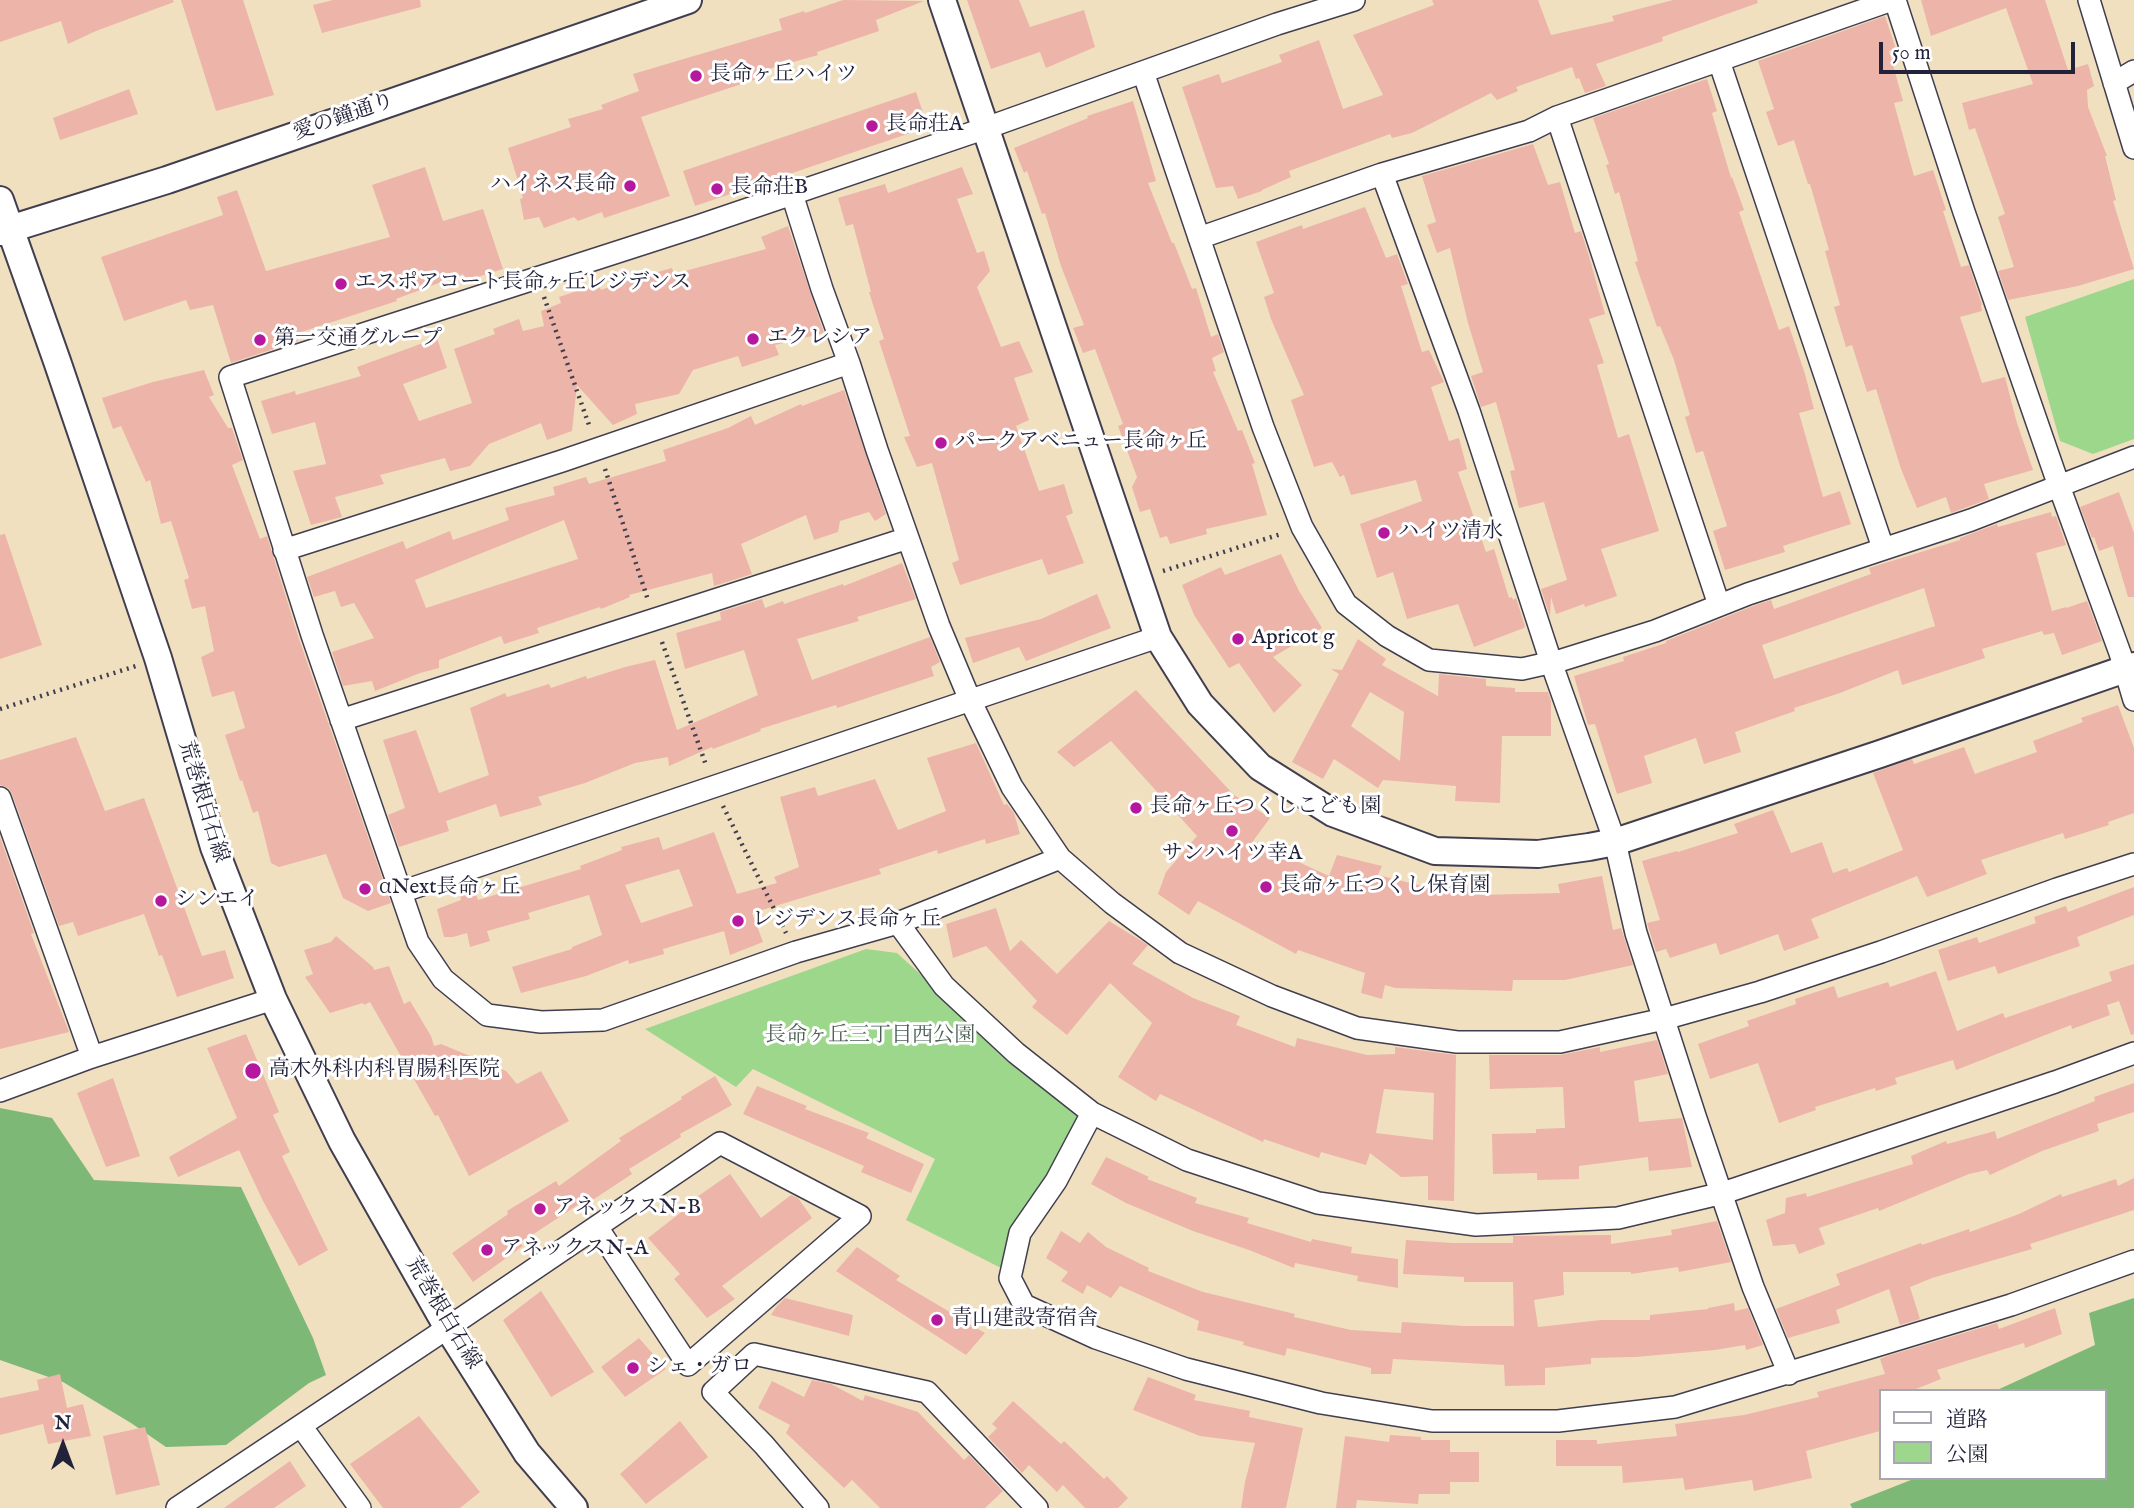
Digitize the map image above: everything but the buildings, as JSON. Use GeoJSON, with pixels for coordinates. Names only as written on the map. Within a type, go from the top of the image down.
{"type":"FeatureCollection","features":[{"type":"Feature","properties":{"kind":"street","name":"愛の鐘通り"},"geometry":{"type":"LineString","coordinates":[[5,230],[167,180],[688,0]]}},
{"type":"Feature","properties":{"kind":"street"},"geometry":{"type":"LineString","coordinates":[[942,0],[1158,638],[1200,704],[1260,767],[1333,813],[1435,851],[1538,855],[1615,842],[2130,668]]}},
{"type":"Feature","properties":{"kind":"street"},"geometry":{"type":"LineString","coordinates":[[1060,858],[898,923],[796,952],[603,1020],[541,1022],[486,1015],[443,979],[418,942],[284,550],[230,377],[792,194],[1277,24],[1354,0]]}},
{"type":"Feature","properties":{"kind":"street"},"geometry":{"type":"LineString","coordinates":[[1199,238],[1382,174],[1529,131],[1558,117],[1893,0],[2059,486],[2130,668],[2134,699]]}},
{"type":"Feature","properties":{"kind":"street"},"geometry":{"type":"LineString","coordinates":[[2089,0],[2134,148]]}},
{"type":"Feature","properties":{"kind":"street"},"geometry":{"type":"LineString","coordinates":[[1719,61],[1883,548]]}},
{"type":"Feature","properties":{"kind":"street"},"geometry":{"type":"LineString","coordinates":[[2114,83],[2134,71]]}},
{"type":"Feature","properties":{"kind":"street"},"geometry":{"type":"LineString","coordinates":[[1143,72],[1263,427],[1302,527],[1346,604],[1387,636],[1429,660],[1522,669],[1551,662],[1656,631],[1748,594],[1971,520],[2134,457]]}},
{"type":"Feature","properties":{"kind":"street"},"geometry":{"type":"LineString","coordinates":[[1558,117],[1719,605]]}},
{"type":"Feature","properties":{"kind":"street"},"geometry":{"type":"LineString","coordinates":[[1382,174],[1469,411],[1551,662],[1615,842],[1636,933],[1695,1116],[1754,1287],[1789,1374]]}},
{"type":"Feature","properties":{"kind":"street"},"geometry":{"type":"LineString","coordinates":[[792,194],[822,289],[939,626],[970,700],[1012,787],[1060,858],[1112,903],[1180,953],[1272,996],[1357,1028],[1457,1042],[1560,1042],[1664,1019],[1760,992],[2134,864]]}},
{"type":"Feature","properties":{"kind":"street","name":"荒巻根白石線"},"geometry":{"type":"LineString","coordinates":[[0,200],[5,230],[57,361],[158,658],[214,848],[274,999],[342,1141],[448,1328],[527,1453],[574,1508]]}},
{"type":"Feature","properties":{"kind":"street"},"geometry":{"type":"LineString","coordinates":[[284,550],[562,461],[849,363]]}},
{"type":"Feature","properties":{"kind":"street"},"geometry":{"type":"LineString","coordinates":[[341,720],[908,538]]}},
{"type":"Feature","properties":{"kind":"street"},"geometry":{"type":"LineString","coordinates":[[401,892],[1158,638]]}},
{"type":"Feature","properties":{"kind":"street"},"geometry":{"type":"LineString","coordinates":[[0,797],[92,1058]]}},
{"type":"Feature","properties":{"kind":"street"},"geometry":{"type":"LineString","coordinates":[[898,923],[944,986],[1016,1053],[1092,1113],[1187,1160],[1318,1203],[1476,1225],[1618,1217],[1723,1193],[2042,1087],[2134,1053]]}},
{"type":"Feature","properties":{"kind":"street"},"geometry":{"type":"LineString","coordinates":[[0,1091],[274,999]]}},
{"type":"Feature","properties":{"kind":"street"},"geometry":{"type":"LineString","coordinates":[[1092,1113],[1056,1181],[1020,1233],[1010,1278],[1024,1305],[1096,1338],[1186,1369],[1321,1403],[1432,1421],[1558,1421],[1675,1407],[2011,1305],[2134,1261]]}},
{"type":"Feature","properties":{"kind":"street"},"geometry":{"type":"LineString","coordinates":[[177,1508],[720,1143],[860,1216],[688,1365],[597,1227]]}},
{"type":"Feature","properties":{"kind":"street"},"geometry":{"type":"LineString","coordinates":[[818,1508],[764,1445],[713,1392],[754,1354],[928,1392],[1037,1508]]}},
{"type":"Feature","properties":{"kind":"street"},"geometry":{"type":"LineString","coordinates":[[300,1426],[360,1508]]}},
{"type":"Feature","properties":{"kind":"path"},"geometry":{"type":"LineString","coordinates":[[1155,574],[1302,527]]}},
{"type":"Feature","properties":{"kind":"path"},"geometry":{"type":"LineString","coordinates":[[0,709],[137,666]]}},
{"type":"Feature","properties":{"kind":"green space"},"geometry":{"type":"Polygon","coordinates":[[[2134,279],[2134,439],[2093,454],[2060,441],[2025,317],[2134,279]]]}},
{"type":"Feature","properties":{"kind":"green space","name":"長命ヶ丘三丁目西公園"},"geometry":{"type":"Polygon","coordinates":[[[866,949],[897,953],[1078,1117],[1005,1270],[906,1220],[935,1159],[753,1069],[736,1087],[645,1029],[866,949]]]}},
{"type":"Feature","properties":{"kind":"green space"},"geometry":{"type":"Polygon","coordinates":[[[0,1108],[52,1118],[94,1180],[241,1187],[313,1338],[326,1375],[309,1383],[226,1445],[166,1447],[63,1382],[0,1360],[0,1108]]]}},
{"type":"Feature","properties":{"kind":"green space"},"geometry":{"type":"Polygon","coordinates":[[[2134,1298],[2134,1508],[1852,1508],[1850,1504],[1911,1480],[2106,1480],[2106,1389],[1999,1389],[2095,1345],[2089,1313],[2134,1298]]]}},
{"type":"Feature","properties":{"kind":"place","name":"長命ヶ丘ハイツ"},"geometry":{"type":"Point","coordinates":[696,76]}},
{"type":"Feature","properties":{"kind":"place","name":"長命荘A"},"geometry":{"type":"Point","coordinates":[872,126]}},
{"type":"Feature","properties":{"kind":"place","name":"ハイネス長命"},"geometry":{"type":"Point","coordinates":[630,186]}},
{"type":"Feature","properties":{"kind":"place","name":"長命荘B"},"geometry":{"type":"Point","coordinates":[717,189]}},
{"type":"Feature","properties":{"kind":"place","name":"エスポアコート長命ヶ丘レジデンス"},"geometry":{"type":"Point","coordinates":[341,284]}},
{"type":"Feature","properties":{"kind":"place","name":"エクレシア"},"geometry":{"type":"Point","coordinates":[753,339]}},
{"type":"Feature","properties":{"kind":"place","name":"第一交通グループ"},"geometry":{"type":"Point","coordinates":[260,340]}},
{"type":"Feature","properties":{"kind":"place","name":"パークアベニュー長命ヶ丘"},"geometry":{"type":"Point","coordinates":[941,443]}},
{"type":"Feature","properties":{"kind":"place","name":"ハイツ清水"},"geometry":{"type":"Point","coordinates":[1384,533]}},
{"type":"Feature","properties":{"kind":"place","name":"Apricot g"},"geometry":{"type":"Point","coordinates":[1238,639]}},
{"type":"Feature","properties":{"kind":"place","name":"長命ヶ丘つくしこども園"},"geometry":{"type":"Point","coordinates":[1136,808]}},
{"type":"Feature","properties":{"kind":"place","name":"サンハイツ幸A"},"geometry":{"type":"Point","coordinates":[1232,831]}},
{"type":"Feature","properties":{"kind":"place","name":"長命ヶ丘つくし保育園"},"geometry":{"type":"Point","coordinates":[1266,887]}},
{"type":"Feature","properties":{"kind":"place","name":"αNext長命ヶ丘"},"geometry":{"type":"Point","coordinates":[365,889]}},
{"type":"Feature","properties":{"kind":"place","name":"シンエイ"},"geometry":{"type":"Point","coordinates":[161,901]}},
{"type":"Feature","properties":{"kind":"place","name":"レジデンス長命ヶ丘"},"geometry":{"type":"Point","coordinates":[738,921]}},
{"type":"Feature","properties":{"kind":"place","name":"高木外科内科胃腸科医院"},"geometry":{"type":"Point","coordinates":[253,1071]}},
{"type":"Feature","properties":{"kind":"place","name":"アネックスN-B"},"geometry":{"type":"Point","coordinates":[540,1209]}},
{"type":"Feature","properties":{"kind":"place","name":"アネックスN-A"},"geometry":{"type":"Point","coordinates":[487,1250]}},
{"type":"Feature","properties":{"kind":"place","name":"青山建設寄宿舎"},"geometry":{"type":"Point","coordinates":[937,1320]}},
{"type":"Feature","properties":{"kind":"place","name":"シェ・ガロ"},"geometry":{"type":"Point","coordinates":[633,1368]}}]}
